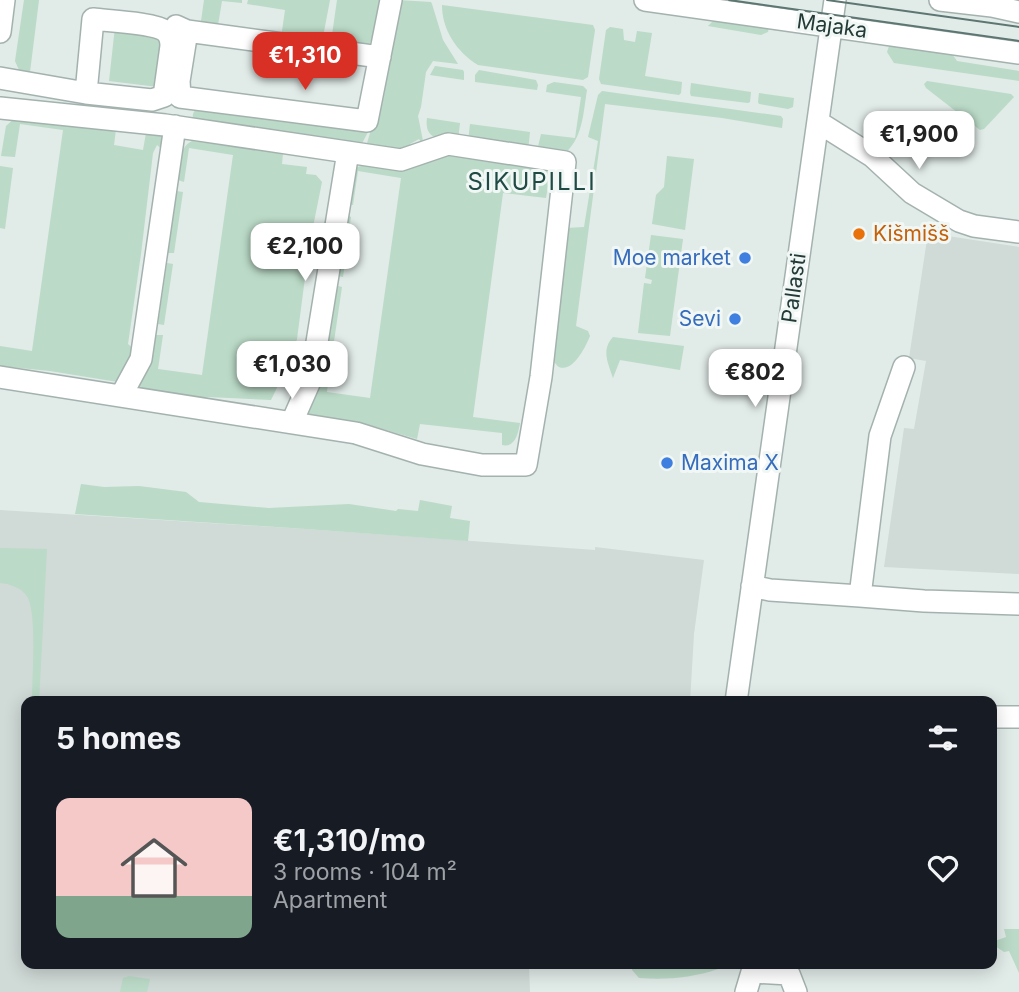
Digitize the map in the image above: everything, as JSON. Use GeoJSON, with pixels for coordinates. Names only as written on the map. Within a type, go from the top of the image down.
{"type":"FeatureCollection","features":[{"type":"Feature","properties":{"kind":"street"},"geometry":{"type":"LineString","coordinates":[[0,32],[4,0]]}},
{"type":"Feature","properties":{"kind":"street"},"geometry":{"type":"LineString","coordinates":[[380,57],[179,27],[180,97],[367,121],[380,57],[391,0]]}},
{"type":"Feature","properties":{"kind":"street","name":"Majaka"},"geometry":{"type":"LineString","coordinates":[[645,0],[1019,53]]}},
{"type":"Feature","properties":{"kind":"street","name":"Pallasti"},"geometry":{"type":"LineString","coordinates":[[737,696],[835,0]]}},
{"type":"Feature","properties":{"kind":"street"},"geometry":{"type":"LineString","coordinates":[[940,0],[1019,12]]}},
{"type":"Feature","properties":{"kind":"street"},"geometry":{"type":"LineString","coordinates":[[0,78],[86,93],[152,100],[164,96],[171,46],[166,32],[157,27],[93,19],[86,93]]}},
{"type":"Feature","properties":{"kind":"street"},"geometry":{"type":"LineString","coordinates":[[0,108],[175,126],[401,160],[448,144],[565,162],[541,377],[526,465],[482,465],[422,454],[356,433],[0,377]]}},
{"type":"Feature","properties":{"kind":"street"},"geometry":{"type":"LineString","coordinates":[[818,122],[872,156],[912,193],[959,221],[974,226],[1019,232]]}},
{"type":"Feature","properties":{"kind":"street"},"geometry":{"type":"LineString","coordinates":[[121,396],[141,359],[175,126]]}},
{"type":"Feature","properties":{"kind":"street"},"geometry":{"type":"LineString","coordinates":[[292,422],[311,379],[348,152]]}},
{"type":"Feature","properties":{"kind":"street"},"geometry":{"type":"LineString","coordinates":[[860,596],[880,436],[904,367]]}},
{"type":"Feature","properties":{"kind":"street"},"geometry":{"type":"LineString","coordinates":[[752,586],[770,590],[924,601],[1019,604]]}},
{"type":"Feature","properties":{"kind":"street"},"geometry":{"type":"LineString","coordinates":[[997,717],[1019,717]]}},
{"type":"Feature","properties":{"kind":"street"},"geometry":{"type":"LineString","coordinates":[[750,980],[789,974],[796,992]]}},
{"type":"Feature","properties":{"kind":"shaded area"},"geometry":{"type":"Polygon","coordinates":[[[928,233],[1019,247],[1019,574],[884,567],[904,428],[914,429],[926,361],[909,358],[928,233]]]}},
{"type":"Feature","properties":{"kind":"shaded area"},"geometry":{"type":"Polygon","coordinates":[[[0,510],[595,550],[595,547],[704,560],[694,634],[690,696],[21,696],[21,969],[529,969],[530,992],[0,992],[0,510]]]}},
{"type":"Feature","properties":{"kind":"green space"},"geometry":{"type":"Polygon","coordinates":[[[24,0],[39,0],[30,72],[19,70],[15,61],[24,0]]]}},
{"type":"Feature","properties":{"kind":"green space"},"geometry":{"type":"Polygon","coordinates":[[[204,0],[242,0],[242,3],[222,1],[218,25],[204,25],[201,21],[204,0]]]}},
{"type":"Feature","properties":{"kind":"green space"},"geometry":{"type":"Polygon","coordinates":[[[248,0],[330,0],[322,42],[281,38],[285,10],[247,4],[248,0]]]}},
{"type":"Feature","properties":{"kind":"green space"},"geometry":{"type":"Polygon","coordinates":[[[337,0],[381,0],[375,35],[367,47],[331,42],[337,0]]]}},
{"type":"Feature","properties":{"kind":"green space"},"geometry":{"type":"Polygon","coordinates":[[[398,0],[431,2],[443,40],[458,64],[433,61],[426,72],[418,116],[422,144],[419,139],[410,144],[412,149],[365,150],[384,96],[398,0]]]}},
{"type":"Feature","properties":{"kind":"green space"},"geometry":{"type":"Polygon","coordinates":[[[442,5],[593,25],[595,30],[588,77],[583,80],[478,65],[452,40],[442,5]]]}},
{"type":"Feature","properties":{"kind":"green space"},"geometry":{"type":"Polygon","coordinates":[[[717,17],[769,26],[768,32],[761,35],[708,26],[717,17]]]}},
{"type":"Feature","properties":{"kind":"green space"},"geometry":{"type":"Polygon","coordinates":[[[115,27],[165,36],[158,87],[109,81],[115,27]]]}},
{"type":"Feature","properties":{"kind":"green space"},"geometry":{"type":"Polygon","coordinates":[[[610,27],[623,29],[624,40],[635,42],[637,31],[652,33],[645,76],[682,82],[681,93],[679,95],[601,84],[599,79],[606,30],[610,27]]]}},
{"type":"Feature","properties":{"kind":"green space"},"geometry":{"type":"Polygon","coordinates":[[[890,43],[950,51],[957,61],[1019,71],[1019,81],[894,63],[887,52],[890,43]]]}},
{"type":"Feature","properties":{"kind":"green space"},"geometry":{"type":"Polygon","coordinates":[[[435,66],[463,70],[464,80],[430,75],[435,66]]]}},
{"type":"Feature","properties":{"kind":"green space"},"geometry":{"type":"Polygon","coordinates":[[[479,70],[536,80],[537,90],[475,82],[475,75],[479,70]]]}},
{"type":"Feature","properties":{"kind":"green space"},"geometry":{"type":"Polygon","coordinates":[[[927,81],[1011,94],[1014,97],[980,130],[926,88],[924,84],[927,81]]]}},
{"type":"Feature","properties":{"kind":"green space"},"geometry":{"type":"Polygon","coordinates":[[[554,82],[583,86],[587,90],[578,134],[570,149],[563,155],[537,151],[541,134],[575,138],[581,97],[546,92],[547,85],[554,82]]]}},
{"type":"Feature","properties":{"kind":"green space"},"geometry":{"type":"Polygon","coordinates":[[[691,83],[751,92],[750,102],[691,96],[691,83]]]}},
{"type":"Feature","properties":{"kind":"green space"},"geometry":{"type":"Polygon","coordinates":[[[602,91],[781,116],[782,128],[605,104],[576,326],[588,331],[590,336],[578,358],[564,368],[551,358],[567,228],[584,227],[598,141],[588,137],[598,95],[602,91]]]}},
{"type":"Feature","properties":{"kind":"green space"},"geometry":{"type":"Polygon","coordinates":[[[759,93],[794,98],[793,107],[788,109],[759,104],[759,93]]]}},
{"type":"Feature","properties":{"kind":"green space"},"geometry":{"type":"Polygon","coordinates":[[[200,107],[367,129],[368,132],[359,149],[193,120],[194,112],[200,107]]]}},
{"type":"Feature","properties":{"kind":"green space"},"geometry":{"type":"Polygon","coordinates":[[[940,112],[973,135],[972,139],[938,115],[940,112]]]}},
{"type":"Feature","properties":{"kind":"green space"},"geometry":{"type":"Polygon","coordinates":[[[16,117],[116,129],[114,145],[143,150],[146,133],[167,138],[169,155],[157,145],[153,153],[128,344],[138,353],[124,383],[0,366],[0,346],[32,351],[63,130],[20,124],[15,157],[1,156],[6,126],[16,117]]]}},
{"type":"Feature","properties":{"kind":"green space"},"geometry":{"type":"Polygon","coordinates":[[[427,118],[460,123],[458,140],[431,135],[427,118]]]}},
{"type":"Feature","properties":{"kind":"green space"},"geometry":{"type":"Polygon","coordinates":[[[470,124],[530,132],[528,151],[468,141],[470,124]]]}},
{"type":"Feature","properties":{"kind":"green space"},"geometry":{"type":"Polygon","coordinates":[[[192,141],[283,153],[282,164],[307,167],[306,174],[316,175],[322,182],[309,247],[297,339],[291,359],[271,400],[208,397],[191,400],[138,389],[154,335],[163,335],[158,369],[202,375],[233,155],[189,148],[184,182],[178,180],[182,153],[192,141]]]}},
{"type":"Feature","properties":{"kind":"green space"},"geometry":{"type":"Polygon","coordinates":[[[447,152],[552,166],[555,175],[550,174],[546,198],[503,193],[473,417],[520,423],[515,439],[510,444],[502,445],[502,433],[420,424],[417,439],[365,424],[302,414],[325,357],[331,358],[327,392],[370,398],[401,178],[358,171],[353,205],[346,204],[354,169],[364,164],[447,152]]]}},
{"type":"Feature","properties":{"kind":"green space"},"geometry":{"type":"Polygon","coordinates":[[[667,156],[694,159],[685,230],[652,224],[656,195],[664,187],[667,156]]]}},
{"type":"Feature","properties":{"kind":"green space"},"geometry":{"type":"Polygon","coordinates":[[[0,166],[13,168],[5,229],[0,228],[0,166]]]}},
{"type":"Feature","properties":{"kind":"green space"},"geometry":{"type":"Polygon","coordinates":[[[176,191],[183,192],[174,253],[167,253],[176,191]]]}},
{"type":"Feature","properties":{"kind":"green space"},"geometry":{"type":"Polygon","coordinates":[[[345,214],[351,217],[343,277],[336,276],[345,214]]]}},
{"type":"Feature","properties":{"kind":"green space"},"geometry":{"type":"Polygon","coordinates":[[[651,235],[683,239],[670,336],[638,333],[644,283],[651,284],[652,280],[645,278],[651,235]]]}},
{"type":"Feature","properties":{"kind":"green space"},"geometry":{"type":"Polygon","coordinates":[[[167,263],[173,264],[164,325],[158,324],[167,263]]]}},
{"type":"Feature","properties":{"kind":"green space"},"geometry":{"type":"Polygon","coordinates":[[[334,285],[342,287],[333,348],[327,347],[334,285]]]}},
{"type":"Feature","properties":{"kind":"green space"},"geometry":{"type":"Polygon","coordinates":[[[613,337],[684,346],[680,370],[620,360],[613,378],[606,352],[613,337]]]}},
{"type":"Feature","properties":{"kind":"green space"},"geometry":{"type":"Polygon","coordinates":[[[81,484],[104,487],[139,486],[186,492],[199,502],[269,508],[349,504],[396,511],[418,511],[420,500],[452,506],[450,518],[470,521],[468,541],[75,514],[81,484]]]}},
{"type":"Feature","properties":{"kind":"green space"},"geometry":{"type":"Polygon","coordinates":[[[0,548],[47,549],[39,696],[32,696],[33,633],[28,598],[20,589],[0,583],[0,548]]]}},
{"type":"Feature","properties":{"kind":"green space"},"geometry":{"type":"Polygon","coordinates":[[[1004,929],[1019,929],[1019,973],[1009,951],[1004,952],[997,947],[997,940],[1006,937],[1004,929]]]}},
{"type":"Feature","properties":{"kind":"green space"},"geometry":{"type":"Polygon","coordinates":[[[718,969],[678,978],[659,979],[639,978],[632,970],[718,969]]]}},
{"type":"Feature","properties":{"kind":"green space"},"geometry":{"type":"Polygon","coordinates":[[[129,976],[150,979],[147,992],[120,992],[123,978],[129,976]]]}},
{"type":"Feature","properties":{"kind":"tram line"},"geometry":{"type":"LineString","coordinates":[[729,0],[1019,41]]}},
{"type":"Feature","properties":{"kind":"tram line"},"geometry":{"type":"LineString","coordinates":[[827,0],[1019,27]]}},
{"type":"Feature","properties":{"kind":"place","name":"Kišmišš"},"geometry":{"type":"Point","coordinates":[859,234]}},
{"type":"Feature","properties":{"kind":"place","name":"Moe market"},"geometry":{"type":"Point","coordinates":[745,258]}},
{"type":"Feature","properties":{"kind":"place","name":"Sevi"},"geometry":{"type":"Point","coordinates":[735,319]}},
{"type":"Feature","properties":{"kind":"place","name":"Maxima X"},"geometry":{"type":"Point","coordinates":[667,463]}},
{"type":"Feature","properties":{"kind":"district","name":"SIKUPILLI"},"geometry":{"type":"Point","coordinates":[532,182]}}]}
